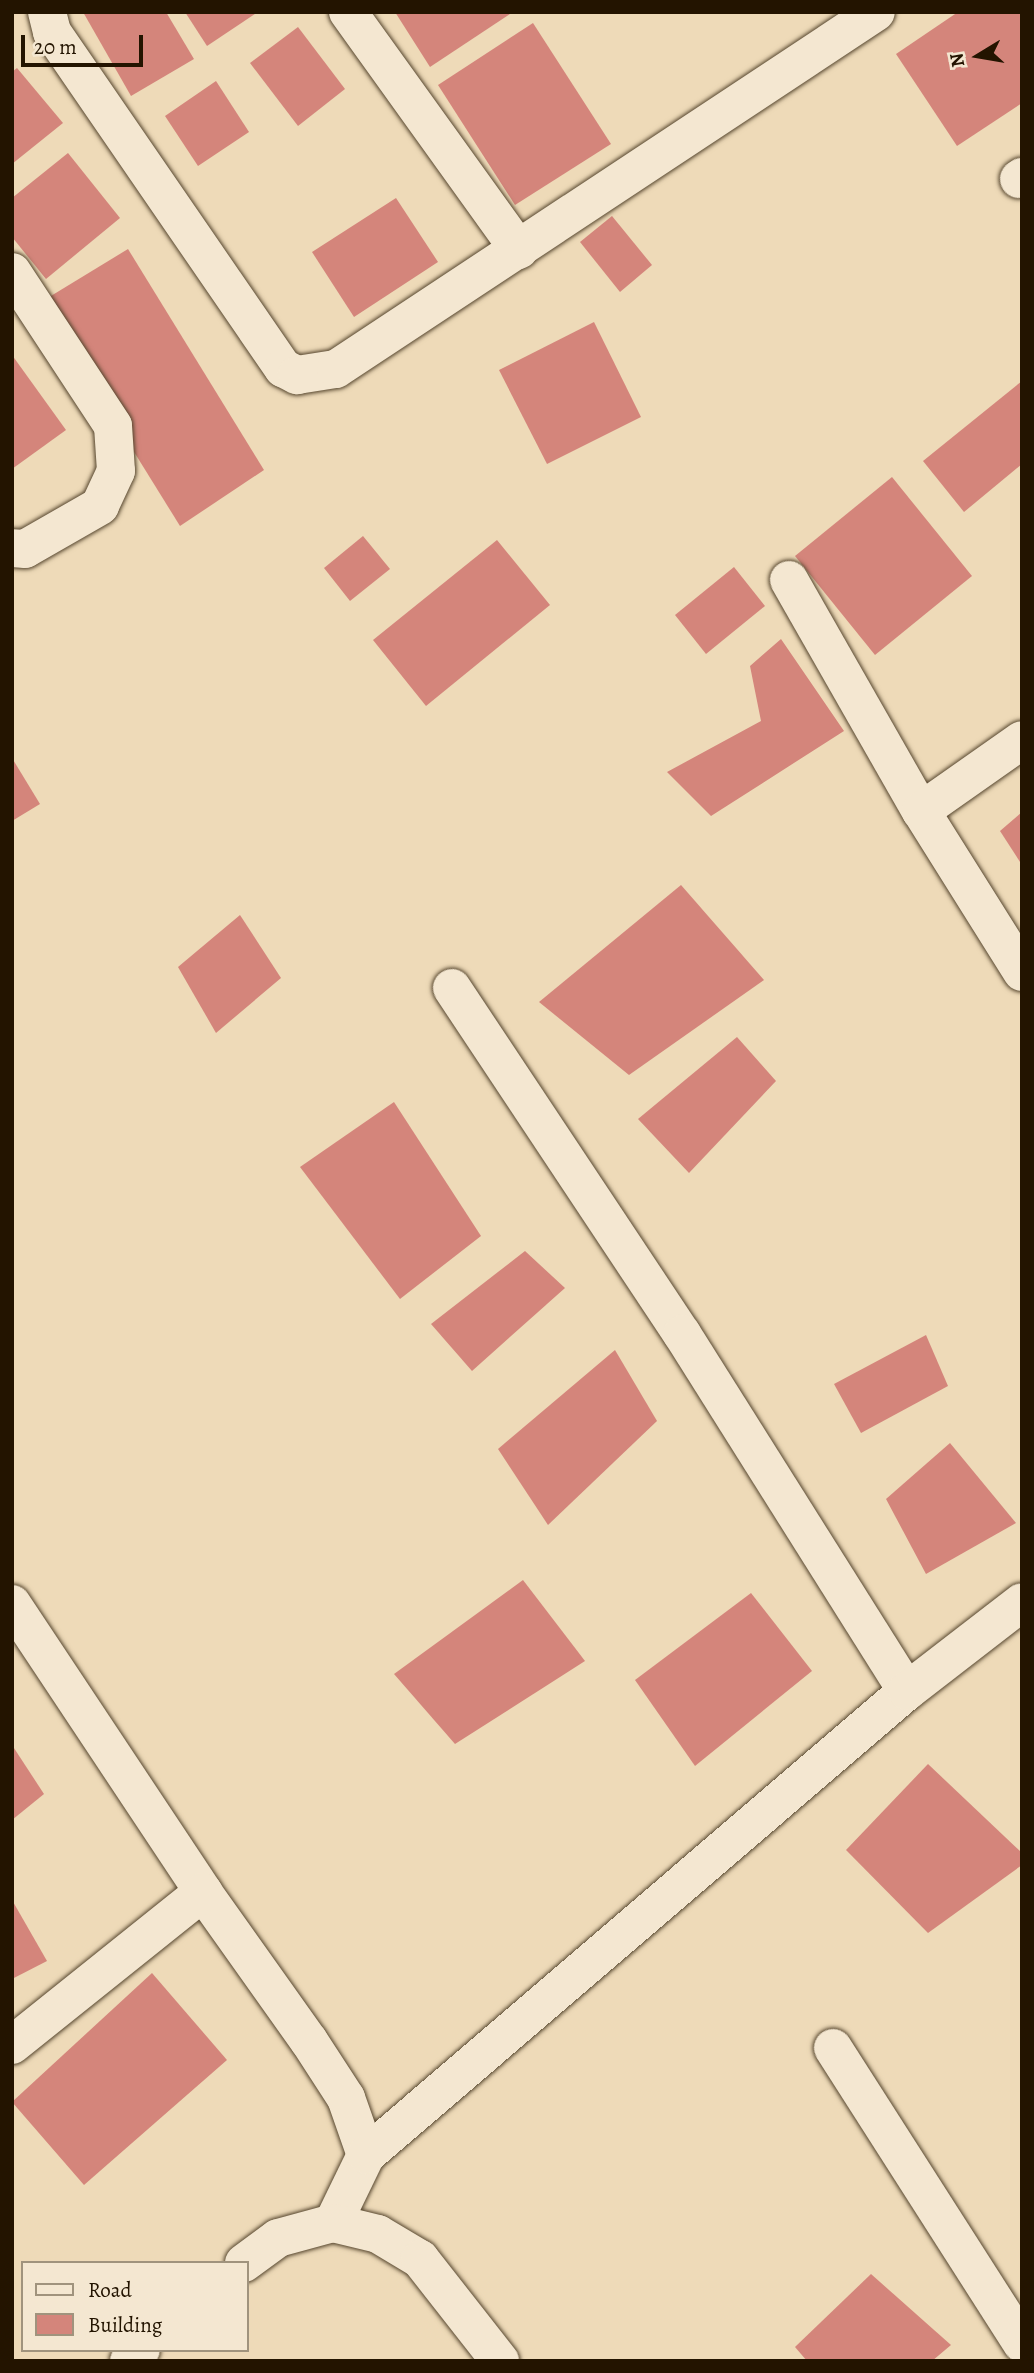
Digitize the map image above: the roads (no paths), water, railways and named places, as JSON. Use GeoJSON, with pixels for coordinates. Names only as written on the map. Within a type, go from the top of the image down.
{"type":"FeatureCollection","features":[{"type":"Feature","properties":{"kind":"street"},"geometry":{"type":"LineString","coordinates":[[47,12],[52,32],[284,368],[297,375],[336,369],[876,12]]}},
{"type":"Feature","properties":{"kind":"street"},"geometry":{"type":"LineString","coordinates":[[348,12],[519,250]]}},
{"type":"Feature","properties":{"kind":"street"},"geometry":{"type":"LineString","coordinates":[[12,272],[113,426],[116,471],[100,506],[25,549],[12,548]]}},
{"type":"Feature","properties":{"kind":"street"},"geometry":{"type":"LineString","coordinates":[[789,580],[921,811],[1022,972]]}},
{"type":"Feature","properties":{"kind":"street"},"geometry":{"type":"LineString","coordinates":[[921,811],[1022,740]]}},
{"type":"Feature","properties":{"kind":"street"},"geometry":{"type":"LineString","coordinates":[[452,988],[682,1334],[907,1691]]}},
{"type":"Feature","properties":{"kind":"street"},"geometry":{"type":"LineString","coordinates":[[332,2222],[366,2155],[907,1691],[1022,1602]]}},
{"type":"Feature","properties":{"kind":"street"},"geometry":{"type":"LineString","coordinates":[[12,1604],[203,1892],[346,2098],[366,2155]]}},
{"type":"Feature","properties":{"kind":"street"},"geometry":{"type":"LineString","coordinates":[[12,2045],[203,1892]]}},
{"type":"Feature","properties":{"kind":"street"},"geometry":{"type":"LineString","coordinates":[[833,2048],[1022,2344]]}},
{"type":"Feature","properties":{"kind":"street"},"geometry":{"type":"LineString","coordinates":[[247,2261],[278,2238],[332,2222],[378,2234],[420,2259],[500,2361]]}}]}
